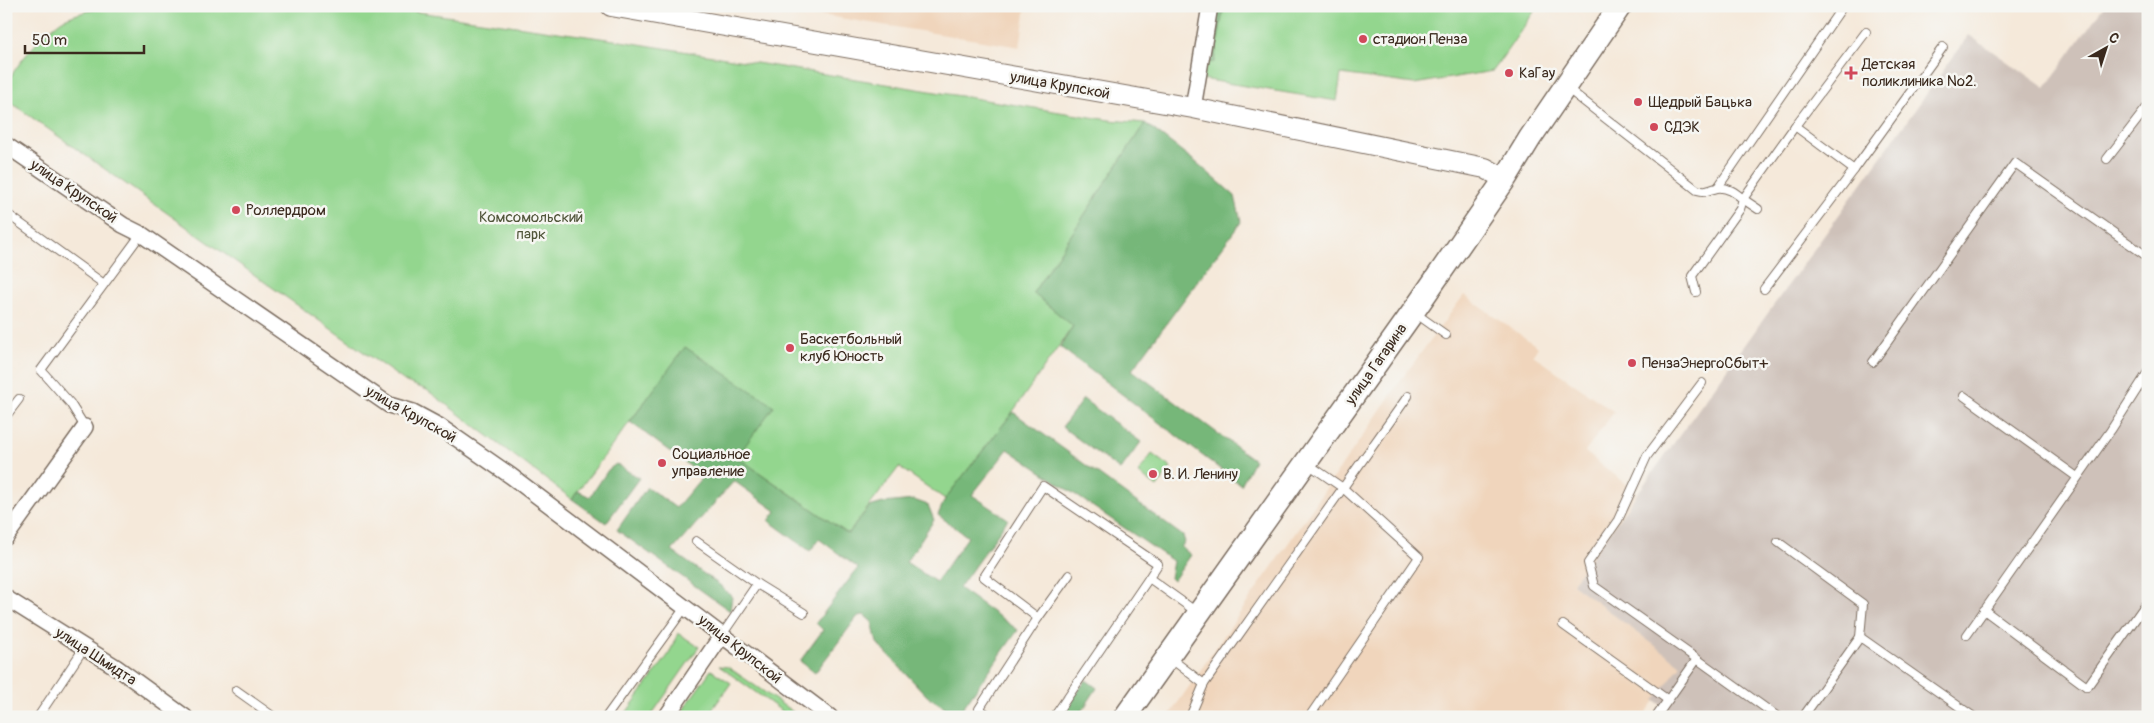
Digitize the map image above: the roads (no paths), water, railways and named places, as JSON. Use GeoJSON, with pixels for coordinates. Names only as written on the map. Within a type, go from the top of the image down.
{"type":"FeatureCollection","features":[{"type":"Feature","properties":{"kind":"main road","name":"улица Гагарина"},"geometry":{"type":"LineString","coordinates":[[1125,717],[1413,312],[1505,179],[1620,6]]}},
{"type":"Feature","properties":{"kind":"main road","name":"улица Крупской"},"geometry":{"type":"LineString","coordinates":[[620,7],[1193,108],[1485,168],[1505,179]]}},
{"type":"Feature","properties":{"kind":"street"},"geometry":{"type":"LineString","coordinates":[[1193,108],[1210,6]]}},
{"type":"Feature","properties":{"kind":"street","name":"улица Крупской"},"geometry":{"type":"LineString","coordinates":[[6,145],[123,225],[141,234],[389,405],[413,412],[439,426],[511,476],[686,606],[830,717]]}},
{"type":"Feature","properties":{"kind":"street"},"geometry":{"type":"LineString","coordinates":[[6,537],[86,427]]}},
{"type":"Feature","properties":{"kind":"street","name":"улица Шмидта"},"geometry":{"type":"LineString","coordinates":[[6,598],[116,667],[175,714]]}},
{"type":"Feature","properties":{"kind":"street"},"geometry":{"type":"LineString","coordinates":[[666,717],[722,635]]}},
{"type":"Feature","properties":{"kind":"lane"},"geometry":{"type":"LineString","coordinates":[[1718,188],[1842,6]]}},
{"type":"Feature","properties":{"kind":"lane"},"geometry":{"type":"LineString","coordinates":[[1696,292],[1692,276],[1740,210],[1743,199],[1795,126],[1866,32]]}},
{"type":"Feature","properties":{"kind":"lane"},"geometry":{"type":"LineString","coordinates":[[1764,288],[1854,170],[1943,47]]}},
{"type":"Feature","properties":{"kind":"lane"},"geometry":{"type":"LineString","coordinates":[[1565,87],[1697,190],[1706,192],[1718,188],[1731,190],[1758,209]]}},
{"type":"Feature","properties":{"kind":"lane"},"geometry":{"type":"LineString","coordinates":[[2108,159],[2148,106]]}},
{"type":"Feature","properties":{"kind":"lane"},"geometry":{"type":"LineString","coordinates":[[1795,126],[1854,170]]}},
{"type":"Feature","properties":{"kind":"lane"},"geometry":{"type":"LineString","coordinates":[[1873,362],[2015,163],[2148,257]]}},
{"type":"Feature","properties":{"kind":"lane"},"geometry":{"type":"LineString","coordinates":[[6,213],[104,284]]}},
{"type":"Feature","properties":{"kind":"lane"},"geometry":{"type":"LineString","coordinates":[[86,427],[70,403],[41,370],[141,234]]}},
{"type":"Feature","properties":{"kind":"lane"},"geometry":{"type":"LineString","coordinates":[[1413,312],[1446,335]]}},
{"type":"Feature","properties":{"kind":"lane"},"geometry":{"type":"LineString","coordinates":[[1967,634],[2148,372]]}},
{"type":"Feature","properties":{"kind":"lane"},"geometry":{"type":"LineString","coordinates":[[1702,383],[1647,456],[1618,520],[1588,563],[1594,586],[1778,717]]}},
{"type":"Feature","properties":{"kind":"lane"},"geometry":{"type":"LineString","coordinates":[[1190,717],[1204,684],[1408,396]]}},
{"type":"Feature","properties":{"kind":"lane"},"geometry":{"type":"LineString","coordinates":[[1964,396],[2077,477]]}},
{"type":"Feature","properties":{"kind":"lane"},"geometry":{"type":"LineString","coordinates":[[6,416],[19,398]]}},
{"type":"Feature","properties":{"kind":"lane"},"geometry":{"type":"LineString","coordinates":[[1306,463],[1343,488],[1419,557],[1309,717]]}},
{"type":"Feature","properties":{"kind":"lane"},"geometry":{"type":"LineString","coordinates":[[1038,618],[984,577],[1043,486],[1158,564],[1054,717]]}},
{"type":"Feature","properties":{"kind":"lane"},"geometry":{"type":"LineString","coordinates":[[696,541],[757,584],[804,613]]}},
{"type":"Feature","properties":{"kind":"lane"},"geometry":{"type":"LineString","coordinates":[[1778,542],[1863,604],[1860,637],[1803,717]]}},
{"type":"Feature","properties":{"kind":"lane"},"geometry":{"type":"LineString","coordinates":[[991,717],[979,709],[1038,618],[1069,575]]}},
{"type":"Feature","properties":{"kind":"lane"},"geometry":{"type":"LineString","coordinates":[[1149,578],[1200,614]]}},
{"type":"Feature","properties":{"kind":"lane"},"geometry":{"type":"LineString","coordinates":[[722,635],[757,584]]}},
{"type":"Feature","properties":{"kind":"lane"},"geometry":{"type":"LineString","coordinates":[[1984,610],[2087,687],[2148,601]]}},
{"type":"Feature","properties":{"kind":"lane"},"geometry":{"type":"LineString","coordinates":[[606,717],[686,606]]}},
{"type":"Feature","properties":{"kind":"lane"},"geometry":{"type":"LineString","coordinates":[[1564,625],[1668,700]]}},
{"type":"Feature","properties":{"kind":"lane"},"geometry":{"type":"LineString","coordinates":[[1860,637],[1974,717]]}},
{"type":"Feature","properties":{"kind":"lane"},"geometry":{"type":"LineString","coordinates":[[38,717],[84,648]]}},
{"type":"Feature","properties":{"kind":"lane"},"geometry":{"type":"LineString","coordinates":[[1168,657],[1204,684]]}},
{"type":"Feature","properties":{"kind":"lane"},"geometry":{"type":"LineString","coordinates":[[1656,717],[1696,659]]}},
{"type":"Feature","properties":{"kind":"lane"},"geometry":{"type":"LineString","coordinates":[[236,690],[274,717]]}},
{"type":"Feature","properties":{"kind":"place","name":"стадион Пенза"},"geometry":{"type":"Point","coordinates":[1363,39]}},
{"type":"Feature","properties":{"kind":"place","name":"КаГау"},"geometry":{"type":"Point","coordinates":[1509,73]}},
{"type":"Feature","properties":{"kind":"place","name":"Детская поликлиника №2."},"geometry":{"type":"Point","coordinates":[1851,73]}},
{"type":"Feature","properties":{"kind":"place","name":"Щедрый Бацька"},"geometry":{"type":"Point","coordinates":[1638,102]}},
{"type":"Feature","properties":{"kind":"place","name":"СДЭК"},"geometry":{"type":"Point","coordinates":[1654,127]}},
{"type":"Feature","properties":{"kind":"place","name":"Роллердром"},"geometry":{"type":"Point","coordinates":[236,210]}},
{"type":"Feature","properties":{"kind":"place","name":"Баскетбольный клуб Юность"},"geometry":{"type":"Point","coordinates":[790,348]}},
{"type":"Feature","properties":{"kind":"place","name":"ПензаЭнергоСбыт+"},"geometry":{"type":"Point","coordinates":[1632,363]}},
{"type":"Feature","properties":{"kind":"place","name":"Социальное управление"},"geometry":{"type":"Point","coordinates":[662,463]}},
{"type":"Feature","properties":{"kind":"place","name":"В. И. Ленину"},"geometry":{"type":"Point","coordinates":[1153,474]}},
{"type":"Feature","properties":{"kind":"park label","name":"Комсомольский парк"},"geometry":{"type":"Point","coordinates":[531,226]}}]}
